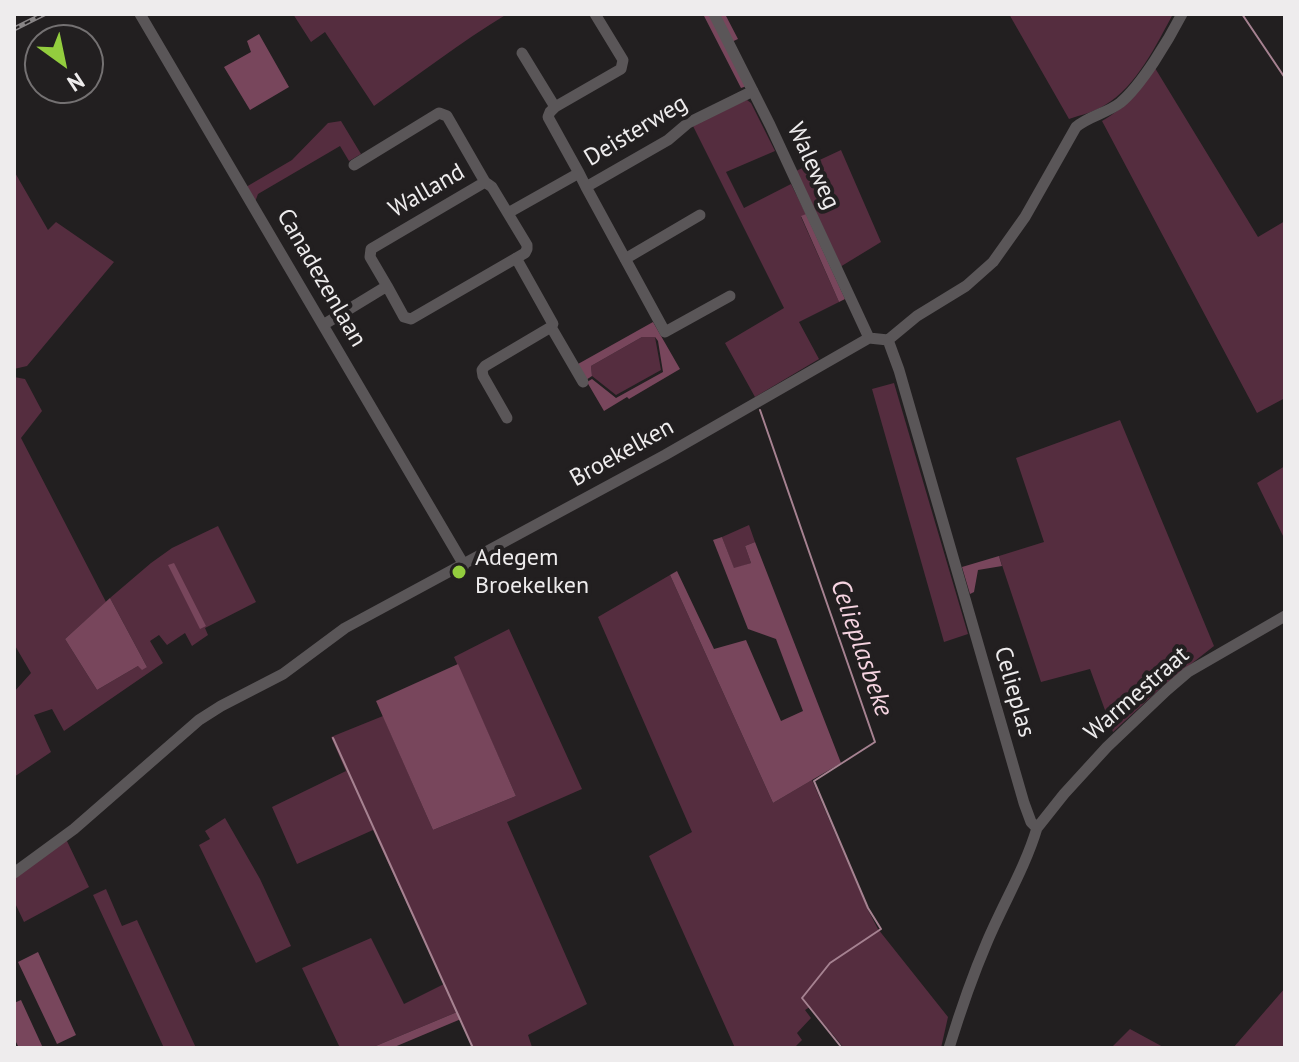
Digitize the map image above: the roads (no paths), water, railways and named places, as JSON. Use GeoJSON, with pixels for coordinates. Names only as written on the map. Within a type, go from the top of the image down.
{"type":"FeatureCollection","features":[{"type":"Feature","properties":{"kind":"street","name":"Canadezenlaan"},"geometry":{"type":"LineString","coordinates":[[140,14],[464,565]]}},
{"type":"Feature","properties":{"kind":"street"},"geometry":{"type":"LineString","coordinates":[[579,173],[548,117],[555,107],[621,69],[623,60],[595,14]]}},
{"type":"Feature","properties":{"kind":"street","name":"Waleweg"},"geometry":{"type":"LineString","coordinates":[[714,14],[869,338]]}},
{"type":"Feature","properties":{"kind":"street"},"geometry":{"type":"LineString","coordinates":[[869,338],[888,340],[917,316],[966,286],[993,262],[1025,217],[1076,127],[1125,99],[1156,58],[1182,14]]}},
{"type":"Feature","properties":{"kind":"street"},"geometry":{"type":"LineString","coordinates":[[522,53],[555,107]]}},
{"type":"Feature","properties":{"kind":"street","name":"Deisterweg"},"geometry":{"type":"LineString","coordinates":[[508,213],[579,173],[586,187],[668,140],[688,123],[753,91]]}},
{"type":"Feature","properties":{"kind":"street"},"geometry":{"type":"LineString","coordinates":[[354,165],[439,113],[447,116],[485,182]]}},
{"type":"Feature","properties":{"kind":"street","name":"Walland"},"geometry":{"type":"LineString","coordinates":[[485,182],[492,187],[527,245],[525,253],[411,319],[404,317],[370,257],[371,249],[485,182]]}},
{"type":"Feature","properties":{"kind":"street"},"geometry":{"type":"LineString","coordinates":[[586,187],[665,332],[730,296]]}},
{"type":"Feature","properties":{"kind":"street"},"geometry":{"type":"LineString","coordinates":[[625,259],[700,215]]}},
{"type":"Feature","properties":{"kind":"street"},"geometry":{"type":"LineString","coordinates":[[516,258],[583,382]]}},
{"type":"Feature","properties":{"kind":"street"},"geometry":{"type":"LineString","coordinates":[[323,325],[387,286]]}},
{"type":"Feature","properties":{"kind":"street"},"geometry":{"type":"LineString","coordinates":[[507,418],[482,370],[551,327]]}},
{"type":"Feature","properties":{"kind":"street","name":"Broekelken"},"geometry":{"type":"LineString","coordinates":[[14,873],[74,829],[199,720],[283,674],[345,628],[665,455],[869,338]]}},
{"type":"Feature","properties":{"kind":"street","name":"Celieplas"},"geometry":{"type":"LineString","coordinates":[[888,340],[1024,803],[1031,822],[1037,828]]}},
{"type":"Feature","properties":{"kind":"street","name":"Warmestraat"},"geometry":{"type":"LineString","coordinates":[[1037,828],[1107,747],[1188,672],[1285,616]]}},
{"type":"Feature","properties":{"kind":"street"},"geometry":{"type":"LineString","coordinates":[[949,1048],[987,942],[1037,828]]}},
{"type":"Feature","properties":{"kind":"waterway"},"geometry":{"type":"LineString","coordinates":[[1242,14],[1285,78]]}},
{"type":"Feature","properties":{"kind":"waterway","name":"Celieplasbeke"},"geometry":{"type":"LineString","coordinates":[[760,410],[875,742],[814,781],[868,908],[881,929],[830,963],[802,998],[842,1048]]}},
{"type":"Feature","properties":{"kind":"waterway"},"geometry":{"type":"LineString","coordinates":[[333,738],[473,1048]]}},
{"type":"Feature","properties":{"kind":"railway"},"geometry":{"type":"LineString","coordinates":[[14,29],[44,14]]}},
{"type":"Feature","properties":{"kind":"place","name":"Adegem Broekelken"},"geometry":{"type":"Point","coordinates":[459,572]}}]}
